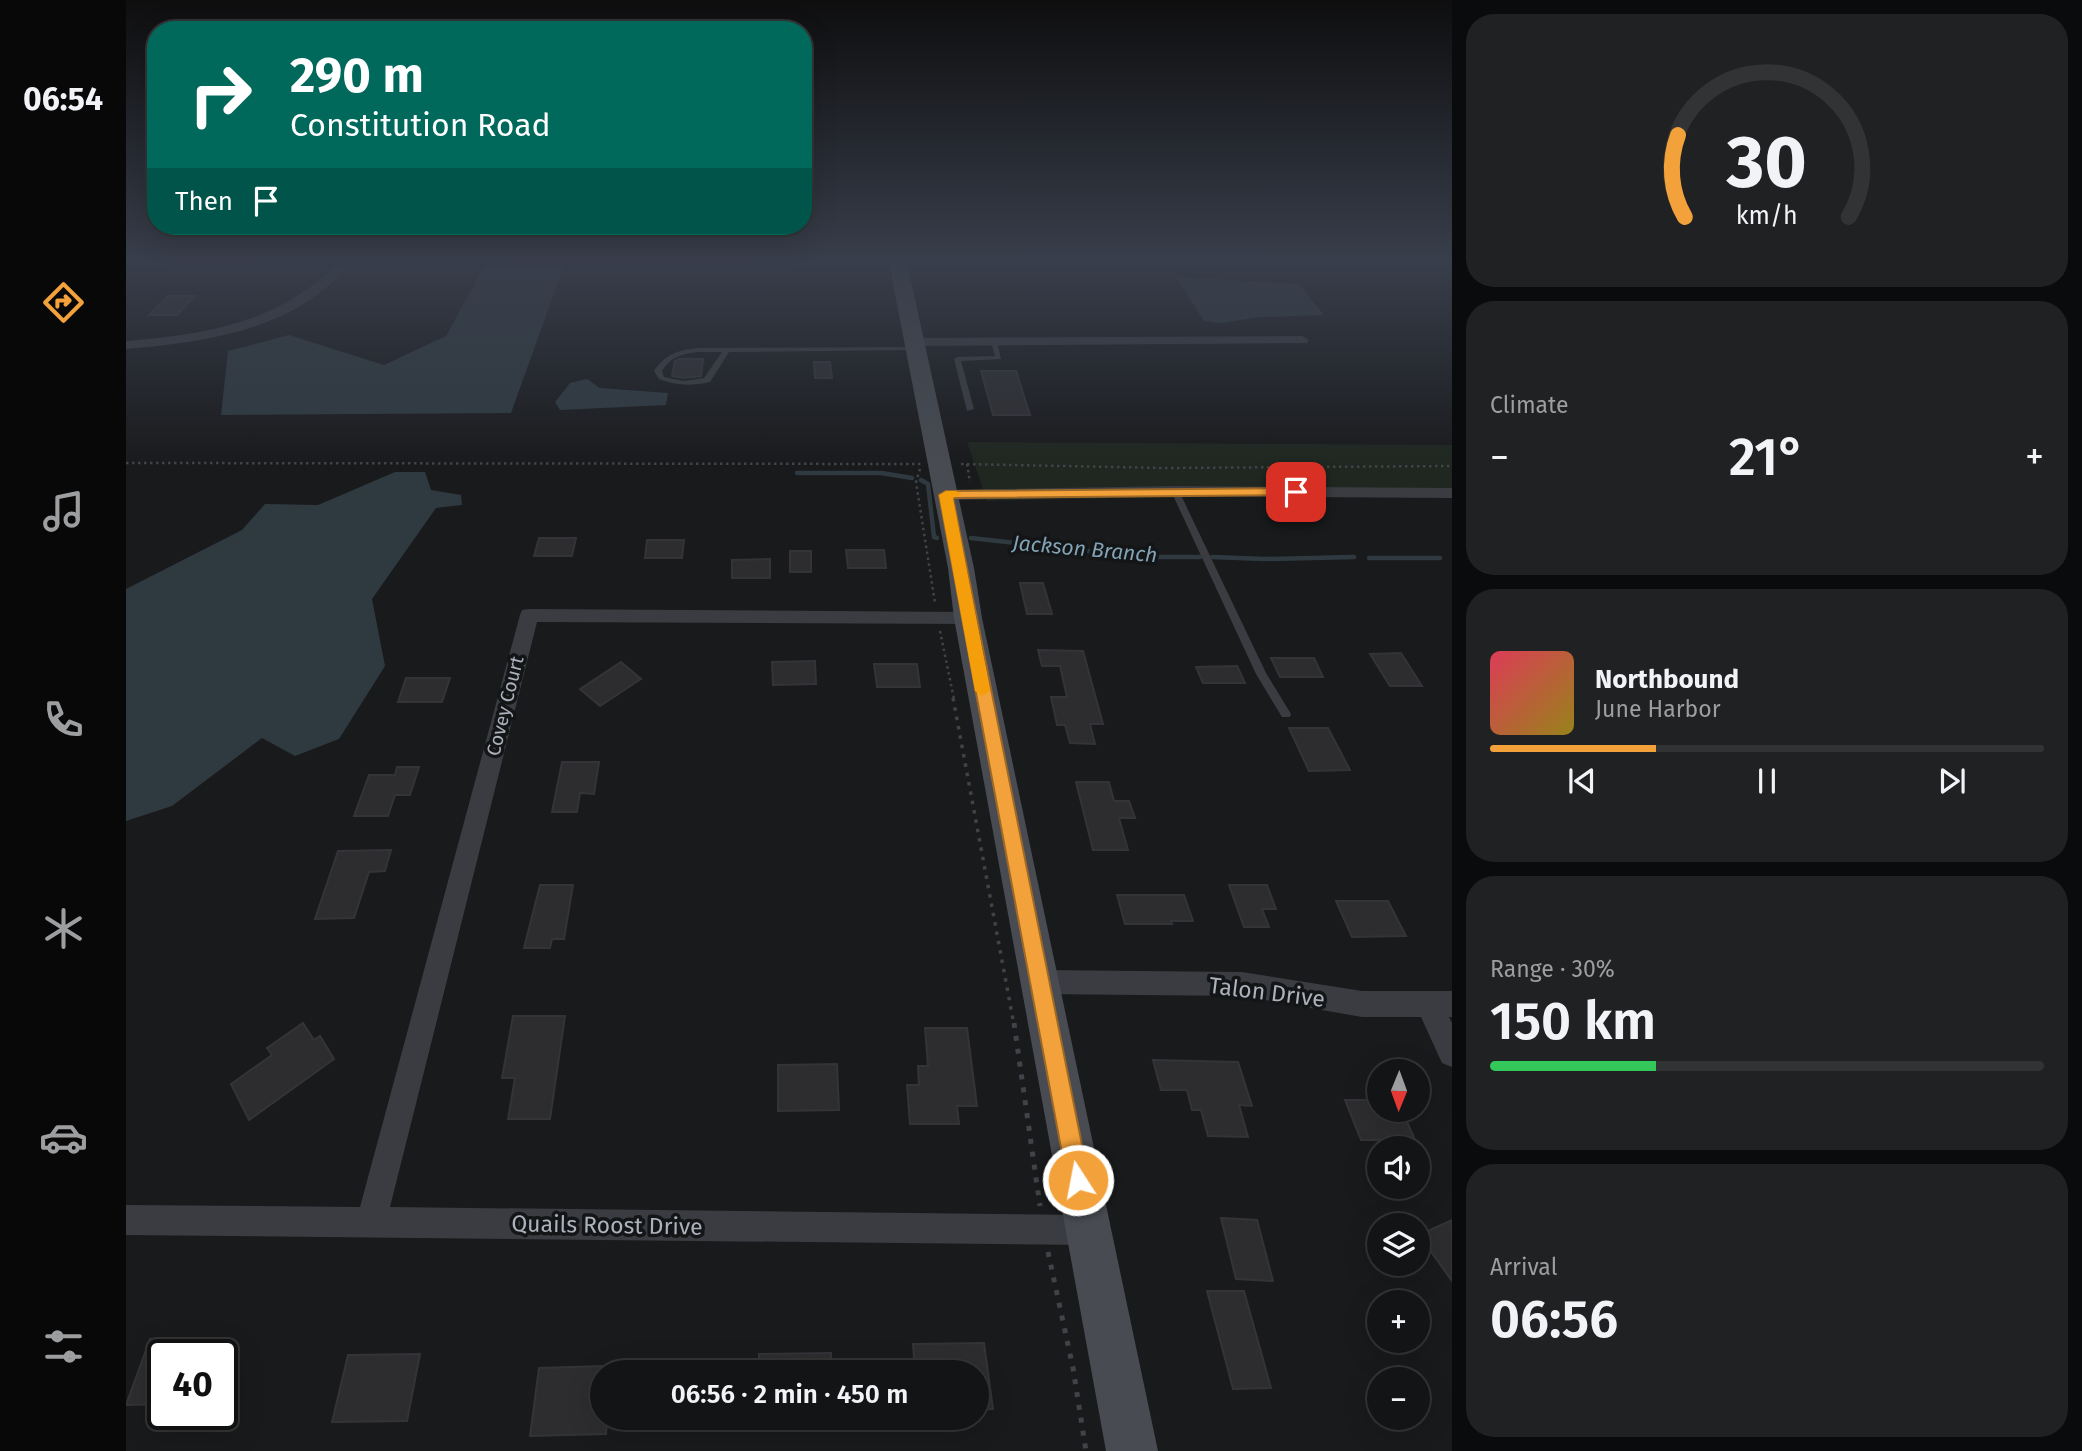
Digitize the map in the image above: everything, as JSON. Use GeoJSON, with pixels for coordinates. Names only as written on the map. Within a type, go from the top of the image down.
{"type":"FeatureCollection","features":[{"type":"Feature","properties":{"kind":"street"},"geometry":{"type":"LineString","coordinates":[[126,345],[178,340],[217,331]]}},
{"type":"Feature","properties":{"kind":"street"},"geometry":{"type":"LineString","coordinates":[[915,331],[914,345],[943,474],[953,619],[1039,982],[1132,1451]]}},
{"type":"Feature","properties":{"kind":"street"},"geometry":{"type":"LineString","coordinates":[[914,345],[994,341],[1302,340]]}},
{"type":"Feature","properties":{"kind":"street"},"geometry":{"type":"LineString","coordinates":[[943,474],[1175,491],[1452,493]]}},
{"type":"Feature","properties":{"kind":"street","name":"Covey Court"},"geometry":{"type":"LineString","coordinates":[[371,1222],[529,615],[953,619]]}},
{"type":"Feature","properties":{"kind":"street","name":"Talon Drive"},"geometry":{"type":"LineString","coordinates":[[1039,982],[1242,984],[1362,1004],[1440,1004]]}},
{"type":"Feature","properties":{"kind":"street"},"geometry":{"type":"LineString","coordinates":[[1440,1004],[1452,1053]]}},
{"type":"Feature","properties":{"kind":"street","name":"Quails Roost Drive"},"geometry":{"type":"LineString","coordinates":[[126,1220],[1088,1230]]}},
{"type":"Feature","properties":{"kind":"lane"},"geometry":{"type":"LineString","coordinates":[[970,409],[957,359],[999,358],[994,341]]}},
{"type":"Feature","properties":{"kind":"lane"},"geometry":{"type":"LineString","coordinates":[[727,350],[707,380],[693,384],[670,383],[661,378],[658,371],[662,362],[670,355],[727,350],[914,345]]}},
{"type":"Feature","properties":{"kind":"lane"},"geometry":{"type":"LineString","coordinates":[[1175,491],[1261,674],[1286,714]]}},
{"type":"Feature","properties":{"kind":"path"},"geometry":{"type":"LineString","coordinates":[[126,463],[922,464],[943,474],[1165,468],[1452,466]]}},
{"type":"Feature","properties":{"kind":"path"},"geometry":{"type":"LineString","coordinates":[[922,464],[916,482],[953,619],[1043,1229],[1073,1368],[1086,1451]]}},
{"type":"Feature","properties":{"kind":"shaded area"},"geometry":{"type":"Polygon","coordinates":[[[449,331],[541,331],[511,413],[221,415],[228,351],[289,335],[384,365],[446,336],[449,331]]]}},
{"type":"Feature","properties":{"kind":"shaded area"},"geometry":{"type":"Polygon","coordinates":[[[587,379],[600,388],[668,393],[666,405],[560,410],[555,402],[570,383],[587,379]]]}},
{"type":"Feature","properties":{"kind":"shaded area"},"geometry":{"type":"Polygon","coordinates":[[[967,442],[1452,445],[1452,496],[1259,495],[987,501],[967,442]]]}},
{"type":"Feature","properties":{"kind":"shaded area"},"geometry":{"type":"Polygon","coordinates":[[[395,472],[425,472],[431,490],[461,495],[462,505],[436,508],[372,599],[385,666],[339,739],[295,756],[262,738],[172,806],[126,821],[126,589],[242,530],[265,504],[318,505],[395,472]]]}},
{"type":"Feature","properties":{"kind":"building"},"geometry":{"type":"Polygon","coordinates":[[[703,359],[701,376],[672,376],[675,361],[703,359]]]}},
{"type":"Feature","properties":{"kind":"building"},"geometry":{"type":"Polygon","coordinates":[[[814,362],[830,362],[832,378],[815,378],[814,362]]]}},
{"type":"Feature","properties":{"kind":"building"},"geometry":{"type":"Polygon","coordinates":[[[981,371],[1016,371],[1030,415],[993,415],[981,371]]]}},
{"type":"Feature","properties":{"kind":"building"},"geometry":{"type":"Polygon","coordinates":[[[539,538],[576,538],[572,556],[534,556],[539,538]]]}},
{"type":"Feature","properties":{"kind":"building"},"geometry":{"type":"Polygon","coordinates":[[[647,540],[684,540],[682,558],[645,558],[647,540]]]}},
{"type":"Feature","properties":{"kind":"building"},"geometry":{"type":"Polygon","coordinates":[[[846,550],[884,550],[886,568],[848,568],[846,550]]]}},
{"type":"Feature","properties":{"kind":"building"},"geometry":{"type":"Polygon","coordinates":[[[790,551],[811,551],[811,572],[790,572],[790,551]]]}},
{"type":"Feature","properties":{"kind":"building"},"geometry":{"type":"Polygon","coordinates":[[[770,559],[770,578],[732,578],[732,560],[770,559]]]}},
{"type":"Feature","properties":{"kind":"building"},"geometry":{"type":"Polygon","coordinates":[[[1020,583],[1043,583],[1052,614],[1027,614],[1020,583]]]}},
{"type":"Feature","properties":{"kind":"building"},"geometry":{"type":"Polygon","coordinates":[[[1038,650],[1083,651],[1103,724],[1090,724],[1095,744],[1070,743],[1065,725],[1057,725],[1051,697],[1067,697],[1060,666],[1042,666],[1038,650]]]}},
{"type":"Feature","properties":{"kind":"building"},"geometry":{"type":"Polygon","coordinates":[[[1401,653],[1422,686],[1390,686],[1370,654],[1401,653]]]}},
{"type":"Feature","properties":{"kind":"building"},"geometry":{"type":"Polygon","coordinates":[[[1271,658],[1314,658],[1323,677],[1280,677],[1271,658]]]}},
{"type":"Feature","properties":{"kind":"building"},"geometry":{"type":"Polygon","coordinates":[[[815,661],[816,684],[773,685],[772,662],[815,661]]]}},
{"type":"Feature","properties":{"kind":"building"},"geometry":{"type":"Polygon","coordinates":[[[621,662],[641,679],[600,706],[580,689],[621,662]]]}},
{"type":"Feature","properties":{"kind":"building"},"geometry":{"type":"Polygon","coordinates":[[[874,664],[917,664],[920,687],[877,687],[874,664]]]}},
{"type":"Feature","properties":{"kind":"building"},"geometry":{"type":"Polygon","coordinates":[[[1237,666],[1245,683],[1203,683],[1196,667],[1237,666]]]}},
{"type":"Feature","properties":{"kind":"building"},"geometry":{"type":"Polygon","coordinates":[[[406,678],[450,678],[442,702],[398,702],[406,678]]]}},
{"type":"Feature","properties":{"kind":"building"},"geometry":{"type":"Polygon","coordinates":[[[1289,728],[1328,728],[1350,770],[1309,771],[1289,728]]]}},
{"type":"Feature","properties":{"kind":"building"},"geometry":{"type":"Polygon","coordinates":[[[562,762],[599,762],[594,794],[580,793],[577,812],[552,812],[562,762]]]}},
{"type":"Feature","properties":{"kind":"building"},"geometry":{"type":"Polygon","coordinates":[[[397,767],[419,767],[410,795],[395,795],[388,816],[354,816],[369,775],[395,775],[397,767]]]}},
{"type":"Feature","properties":{"kind":"building"},"geometry":{"type":"Polygon","coordinates":[[[1076,782],[1109,782],[1114,801],[1129,801],[1135,818],[1119,818],[1128,850],[1093,850],[1076,782]]]}},
{"type":"Feature","properties":{"kind":"building"},"geometry":{"type":"Polygon","coordinates":[[[391,850],[385,871],[369,872],[354,918],[315,919],[338,851],[391,850]]]}},
{"type":"Feature","properties":{"kind":"building"},"geometry":{"type":"Polygon","coordinates":[[[540,885],[573,885],[564,939],[552,939],[550,948],[524,948],[540,885]]]}},
{"type":"Feature","properties":{"kind":"building"},"geometry":{"type":"Polygon","coordinates":[[[1229,885],[1267,885],[1276,909],[1262,909],[1269,927],[1244,927],[1229,885]]]}},
{"type":"Feature","properties":{"kind":"building"},"geometry":{"type":"Polygon","coordinates":[[[1117,895],[1184,895],[1193,921],[1125,924],[1117,895]]]}},
{"type":"Feature","properties":{"kind":"building"},"geometry":{"type":"Polygon","coordinates":[[[1336,901],[1388,901],[1406,936],[1352,937],[1336,901]]]}},
{"type":"Feature","properties":{"kind":"building"},"geometry":{"type":"Polygon","coordinates":[[[513,1016],[565,1016],[550,1119],[508,1119],[515,1078],[502,1078],[513,1016]]]}},
{"type":"Feature","properties":{"kind":"building"},"geometry":{"type":"Polygon","coordinates":[[[303,1023],[314,1040],[320,1036],[334,1059],[249,1120],[231,1084],[272,1055],[267,1048],[303,1023]]]}},
{"type":"Feature","properties":{"kind":"building"},"geometry":{"type":"Polygon","coordinates":[[[925,1028],[967,1028],[977,1106],[957,1106],[959,1124],[910,1124],[907,1085],[919,1085],[918,1066],[928,1066],[925,1028]]]}},
{"type":"Feature","properties":{"kind":"building"},"geometry":{"type":"Polygon","coordinates":[[[1153,1060],[1238,1062],[1252,1106],[1239,1105],[1248,1137],[1208,1136],[1201,1110],[1192,1110],[1187,1090],[1161,1090],[1153,1060]]]}},
{"type":"Feature","properties":{"kind":"building"},"geometry":{"type":"Polygon","coordinates":[[[837,1064],[839,1110],[778,1111],[778,1065],[837,1064]]]}},
{"type":"Feature","properties":{"kind":"building"},"geometry":{"type":"Polygon","coordinates":[[[1345,1100],[1367,1100],[1367,1122],[1407,1122],[1413,1136],[1367,1136],[1367,1140],[1361,1140],[1345,1100]]]}},
{"type":"Feature","properties":{"kind":"building"},"geometry":{"type":"Polygon","coordinates":[[[1221,1218],[1257,1220],[1273,1281],[1236,1279],[1221,1218]]]}},
{"type":"Feature","properties":{"kind":"building"},"geometry":{"type":"Polygon","coordinates":[[[1452,1220],[1452,1281],[1430,1250],[1430,1230],[1452,1220]]]}},
{"type":"Feature","properties":{"kind":"building"},"geometry":{"type":"Polygon","coordinates":[[[1207,1291],[1244,1291],[1271,1388],[1233,1389],[1207,1291]]]}},
{"type":"Feature","properties":{"kind":"building"},"geometry":{"type":"Polygon","coordinates":[[[221,1338],[221,1339],[150,1339],[221,1338]]]}},
{"type":"Feature","properties":{"kind":"building"},"geometry":{"type":"Polygon","coordinates":[[[984,1343],[986,1360],[914,1360],[913,1344],[984,1343]]]}},
{"type":"Feature","properties":{"kind":"building"},"geometry":{"type":"Polygon","coordinates":[[[147,1347],[147,1404],[126,1405],[147,1347]]]}},
{"type":"Feature","properties":{"kind":"building"},"geometry":{"type":"Polygon","coordinates":[[[831,1353],[831,1360],[759,1360],[759,1354],[831,1353]]]}},
{"type":"Feature","properties":{"kind":"building"},"geometry":{"type":"Polygon","coordinates":[[[420,1354],[407,1421],[332,1422],[348,1355],[420,1354]]]}},
{"type":"Feature","properties":{"kind":"building"},"geometry":{"type":"Polygon","coordinates":[[[590,1366],[590,1430],[606,1430],[606,1434],[530,1436],[539,1368],[590,1366]]]}},
{"type":"Feature","properties":{"kind":"building"},"geometry":{"type":"Polygon","coordinates":[[[989,1380],[993,1409],[989,1409],[989,1380]]]}},
{"type":"Feature","properties":{"kind":"waterway","name":"Jackson Branch"},"geometry":{"type":"LineString","coordinates":[[797,473],[881,473],[912,478]]}},
{"type":"Feature","properties":{"kind":"waterway","name":"Jackson Branch"},"geometry":{"type":"LineString","coordinates":[[921,480],[928,484],[934,537],[937,538]]}},
{"type":"Feature","properties":{"kind":"waterway","name":"Jackson Branch"},"geometry":{"type":"LineString","coordinates":[[971,538],[1142,557],[1200,557]]}},
{"type":"Feature","properties":{"kind":"waterway","name":"Jackson Branch"},"geometry":{"type":"LineString","coordinates":[[1212,557],[1354,557]]}},
{"type":"Feature","properties":{"kind":"waterway","name":"Jackson Branch"},"geometry":{"type":"LineString","coordinates":[[1369,558],[1440,558]]}},
{"type":"Feature","properties":{"kind":"slow traffic"},"geometry":{"type":"LineString","coordinates":[[956,494],[946,495],[982,691]]}},
{"type":"Feature","properties":{"kind":"route"},"geometry":{"type":"LineString","coordinates":[[1078,1180],[946,495],[1296,492]]}}]}
